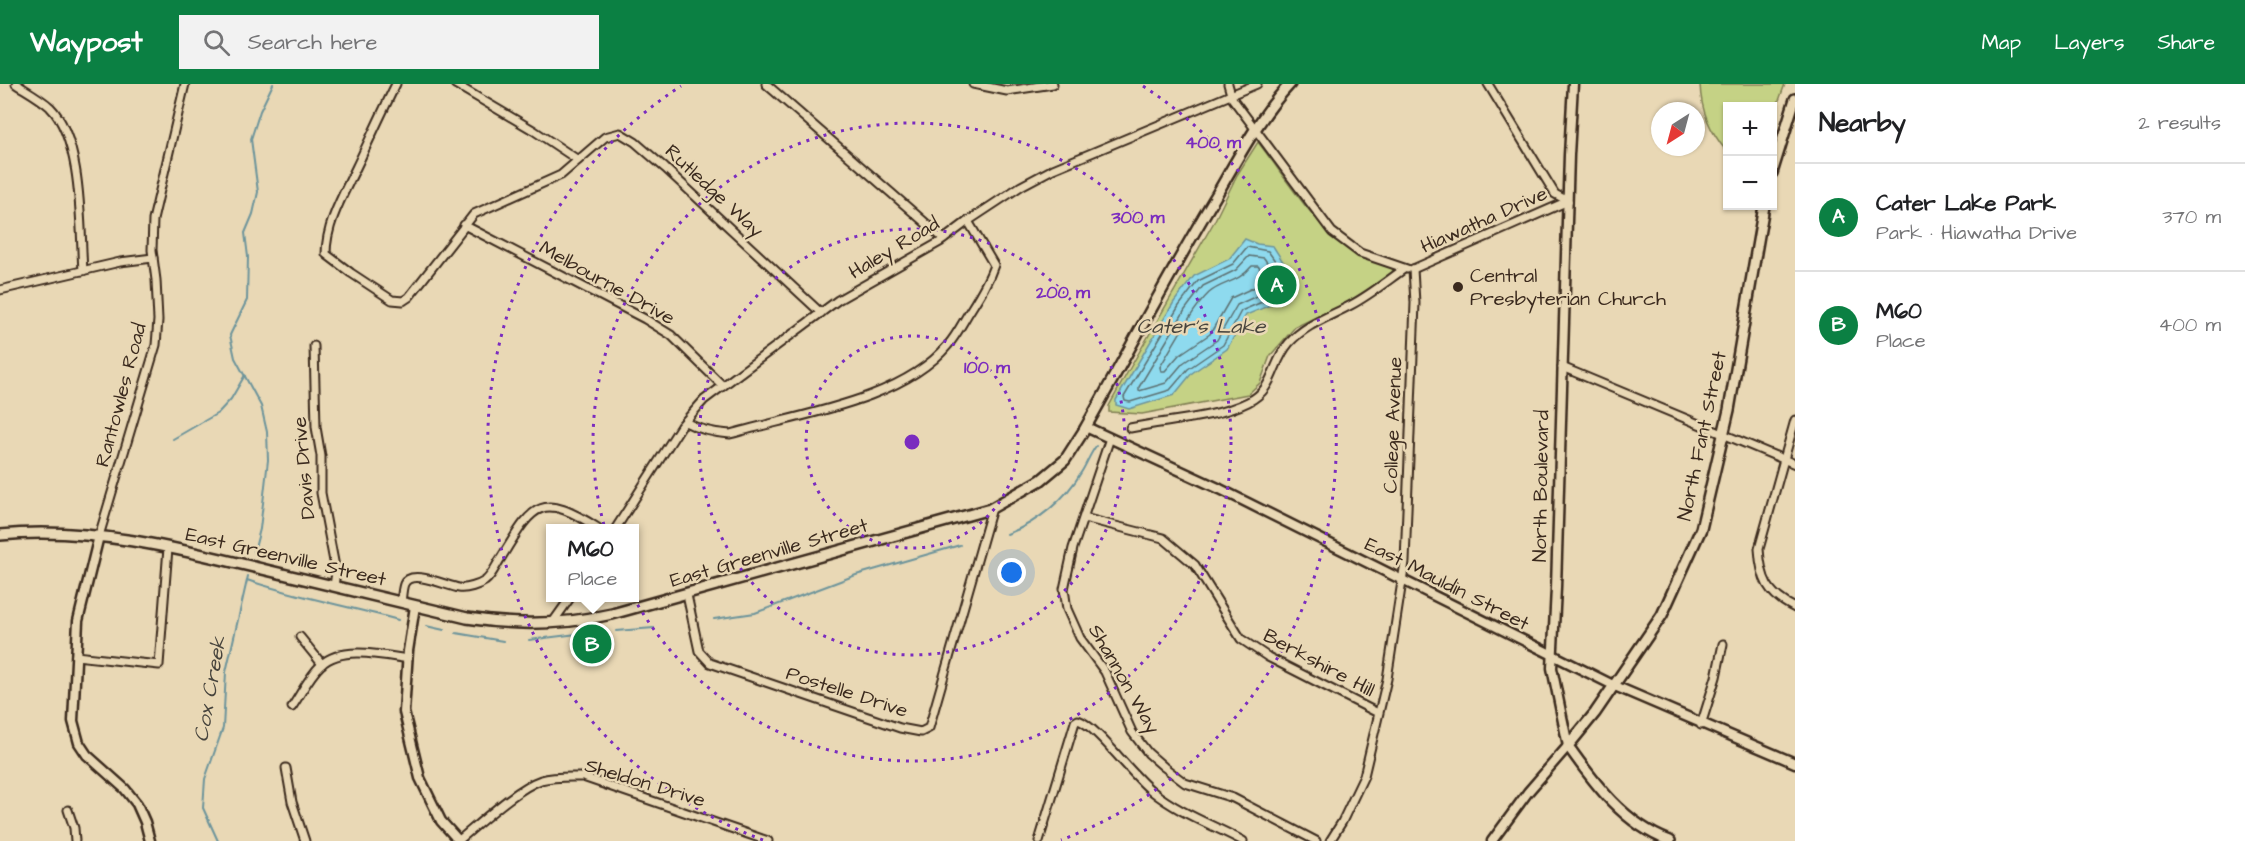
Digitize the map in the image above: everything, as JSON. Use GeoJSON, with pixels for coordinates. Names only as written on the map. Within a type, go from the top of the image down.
{"type":"FeatureCollection","features":[{"type":"Feature","properties":{"kind":"main road","name":"East Greenville Street"},"geometry":{"type":"LineString","coordinates":[[0,535],[45,533],[99,536],[168,548],[494,623],[553,622],[596,618],[687,595],[992,508],[1041,480],[1065,460],[1086,428],[1194,231],[1255,129],[1278,96],[1290,84]]}},
{"type":"Feature","properties":{"kind":"main road"},"geometry":{"type":"LineString","coordinates":[[1777,160],[1795,99]]}},
{"type":"Feature","properties":{"kind":"main road","name":"North Fant Street"},"geometry":{"type":"LineString","coordinates":[[1568,746],[1615,686],[1662,615],[1698,537],[1724,435],[1763,210]]}},
{"type":"Feature","properties":{"kind":"main road","name":"North Boulevard"},"geometry":{"type":"LineString","coordinates":[[1568,746],[1598,789],[1654,838],[1670,841]]}},
{"type":"Feature","properties":{"kind":"street"},"geometry":{"type":"LineString","coordinates":[[16,84],[51,108],[66,131],[76,169],[83,271]]}},
{"type":"Feature","properties":{"kind":"street","name":"Rantowles Road"},"geometry":{"type":"LineString","coordinates":[[99,536],[156,345],[158,321],[153,258],[153,220],[184,84]]}},
{"type":"Feature","properties":{"kind":"street","name":"Rutledge Way"},"geometry":{"type":"LineString","coordinates":[[396,84],[328,232],[327,254],[392,300],[403,301],[417,288],[474,214],[561,175],[605,136],[620,133],[635,142],[717,215],[821,313]]}},
{"type":"Feature","properties":{"kind":"street"},"geometry":{"type":"LineString","coordinates":[[455,84],[533,130],[578,160]]}},
{"type":"Feature","properties":{"kind":"street"},"geometry":{"type":"LineString","coordinates":[[766,84],[944,239]]}},
{"type":"Feature","properties":{"kind":"street"},"geometry":{"type":"LineString","coordinates":[[973,84],[1007,91],[1053,84]]}},
{"type":"Feature","properties":{"kind":"street"},"geometry":{"type":"LineString","coordinates":[[1228,84],[1231,94],[1255,129],[1332,232],[1360,253],[1409,269]]}},
{"type":"Feature","properties":{"kind":"street","name":"Haley Road"},"geometry":{"type":"LineString","coordinates":[[619,524],[685,422],[705,400],[838,300],[944,239],[1021,186],[1053,169],[1257,84]]}},
{"type":"Feature","properties":{"kind":"street"},"geometry":{"type":"LineString","coordinates":[[1488,84],[1555,194],[1568,201]]}},
{"type":"Feature","properties":{"kind":"street","name":"North Boulevard"},"geometry":{"type":"LineString","coordinates":[[1568,746],[1552,668],[1573,84]]}},
{"type":"Feature","properties":{"kind":"street","name":"Hiawatha Drive"},"geometry":{"type":"LineString","coordinates":[[1131,428],[1221,411],[1247,403],[1268,386],[1286,346],[1296,335],[1312,324],[1353,305],[1409,269],[1568,201]]}},
{"type":"Feature","properties":{"kind":"street"},"geometry":{"type":"LineString","coordinates":[[685,422],[700,430],[730,434],[853,401],[898,384],[932,360],[949,345],[988,282],[994,266],[968,221]]}},
{"type":"Feature","properties":{"kind":"street","name":"Melbourne Drive"},"geometry":{"type":"LineString","coordinates":[[464,225],[645,319],[671,335],[723,386]]}},
{"type":"Feature","properties":{"kind":"street"},"geometry":{"type":"LineString","coordinates":[[0,290],[120,262],[153,258]]}},
{"type":"Feature","properties":{"kind":"street","name":"College Avenue"},"geometry":{"type":"LineString","coordinates":[[1330,841],[1342,822],[1364,776],[1387,679],[1402,580],[1415,303],[1409,269]]}},
{"type":"Feature","properties":{"kind":"street","name":"Davis Drive"},"geometry":{"type":"LineString","coordinates":[[314,346],[316,428],[321,456],[321,493],[336,572],[334,586]]}},
{"type":"Feature","properties":{"kind":"street"},"geometry":{"type":"LineString","coordinates":[[1562,367],[1795,464]]}},
{"type":"Feature","properties":{"kind":"street"},"geometry":{"type":"LineString","coordinates":[[1795,420],[1759,549],[1760,570],[1770,590],[1779,600],[1795,608]]}},
{"type":"Feature","properties":{"kind":"street","name":"East Mauldin Street"},"geometry":{"type":"LineString","coordinates":[[1086,428],[1220,489],[1615,686],[1701,725],[1795,763]]}},
{"type":"Feature","properties":{"kind":"street","name":"Shannon Way"},"geometry":{"type":"LineString","coordinates":[[1110,438],[1073,548],[1064,590],[1067,609],[1080,638],[1105,672],[1132,732],[1148,753],[1185,783],[1233,798],[1316,841]]}},
{"type":"Feature","properties":{"kind":"street"},"geometry":{"type":"LineString","coordinates":[[400,602],[404,583],[410,578],[420,577],[460,588],[487,580],[526,517],[537,509],[559,507],[591,524]]}},
{"type":"Feature","properties":{"kind":"street","name":"Postelle Drive"},"geometry":{"type":"LineString","coordinates":[[687,595],[699,651],[710,663],[900,728],[921,732],[929,729],[992,508]]}},
{"type":"Feature","properties":{"kind":"street","name":"Berkshire Hill"},"geometry":{"type":"LineString","coordinates":[[1084,518],[1162,538],[1195,566],[1241,639],[1268,657],[1378,713]]}},
{"type":"Feature","properties":{"kind":"street"},"geometry":{"type":"LineString","coordinates":[[99,536],[78,621],[72,711],[76,736],[87,755],[131,796],[142,813],[150,841]]}},
{"type":"Feature","properties":{"kind":"street"},"geometry":{"type":"LineString","coordinates":[[76,656],[159,665],[168,548]]}},
{"type":"Feature","properties":{"kind":"street"},"geometry":{"type":"LineString","coordinates":[[553,622],[567,602]]}},
{"type":"Feature","properties":{"kind":"street"},"geometry":{"type":"LineString","coordinates":[[415,606],[404,712],[420,778],[441,821],[458,841]]}},
{"type":"Feature","properties":{"kind":"street"},"geometry":{"type":"LineString","coordinates":[[300,637],[322,664]]}},
{"type":"Feature","properties":{"kind":"street"},"geometry":{"type":"LineString","coordinates":[[1701,725],[1723,644]]}},
{"type":"Feature","properties":{"kind":"street"},"geometry":{"type":"LineString","coordinates":[[292,707],[322,664],[339,656],[361,652],[408,659]]}},
{"type":"Feature","properties":{"kind":"street"},"geometry":{"type":"LineString","coordinates":[[1039,841],[1075,722],[1078,720],[1083,721],[1135,777],[1154,793],[1243,841]]}},
{"type":"Feature","properties":{"kind":"street"},"geometry":{"type":"LineString","coordinates":[[1492,841],[1528,792],[1568,746]]}},
{"type":"Feature","properties":{"kind":"street"},"geometry":{"type":"LineString","coordinates":[[286,768],[291,802],[304,841]]}},
{"type":"Feature","properties":{"kind":"street","name":"Sheldon Drive"},"geometry":{"type":"LineString","coordinates":[[458,841],[519,792],[540,781],[561,777],[583,777],[768,841]]}},
{"type":"Feature","properties":{"kind":"street"},"geometry":{"type":"LineString","coordinates":[[68,810],[74,828],[75,841]]}},
{"type":"Feature","properties":{"kind":"green space"},"geometry":{"type":"Polygon","coordinates":[[[1700,84],[1785,84],[1777,106],[1777,102],[1723,102],[1723,146],[1708,121],[1705,102],[1702,102],[1700,84]]]}},
{"type":"Feature","properties":{"kind":"green space"},"geometry":{"type":"Polygon","coordinates":[[[1258,142],[1298,197],[1332,235],[1356,253],[1392,267],[1393,273],[1358,297],[1295,327],[1270,356],[1260,383],[1248,394],[1142,414],[1109,412],[1109,406],[1126,375],[1214,222],[1237,175],[1258,142]]]}},
{"type":"Feature","properties":{"kind":"water","name":"Cater’s Lake"},"geometry":{"type":"Polygon","coordinates":[[[1245,239],[1257,244],[1273,246],[1285,265],[1279,293],[1273,304],[1246,315],[1227,349],[1192,373],[1174,395],[1129,409],[1116,405],[1116,400],[1174,302],[1194,276],[1229,259],[1245,239]]]}},
{"type":"Feature","properties":{"kind":"waterway","name":"Cox Creek"},"geometry":{"type":"LineString","coordinates":[[254,552],[260,529],[268,460],[267,432],[261,406],[235,358],[230,335],[247,300],[248,257],[245,233],[253,214],[258,192],[251,139],[260,111],[273,84]]}},
{"type":"Feature","properties":{"kind":"waterway"},"geometry":{"type":"LineString","coordinates":[[173,439],[218,413],[231,399],[245,375]]}},
{"type":"Feature","properties":{"kind":"waterway"},"geometry":{"type":"LineString","coordinates":[[1007,534],[1040,517],[1050,509],[1068,491],[1096,446]]}},
{"type":"Feature","properties":{"kind":"waterway"},"geometry":{"type":"LineString","coordinates":[[714,619],[755,613],[856,575],[960,545]]}},
{"type":"Feature","properties":{"kind":"waterway","name":"Cox Creek"},"geometry":{"type":"LineString","coordinates":[[218,841],[203,808],[205,779],[223,728],[226,672],[248,576]]}},
{"type":"Feature","properties":{"kind":"waterway"},"geometry":{"type":"LineString","coordinates":[[247,580],[398,620]]}},
{"type":"Feature","properties":{"kind":"waterway"},"geometry":{"type":"LineString","coordinates":[[426,626],[444,630]]}},
{"type":"Feature","properties":{"kind":"waterway"},"geometry":{"type":"LineString","coordinates":[[616,631],[654,628]]}},
{"type":"Feature","properties":{"kind":"waterway"},"geometry":{"type":"LineString","coordinates":[[529,640],[601,631]]}},
{"type":"Feature","properties":{"kind":"waterway"},"geometry":{"type":"LineString","coordinates":[[456,633],[503,641]]}},
{"type":"Feature","properties":{"kind":"place","name":"Cater Lake Park"},"geometry":{"type":"Point","coordinates":[1277,285]}},
{"type":"Feature","properties":{"kind":"place","name":"Central Presbyterian Church"},"geometry":{"type":"Point","coordinates":[1458,287]}},
{"type":"Feature","properties":{"kind":"place","name":"M60"},"geometry":{"type":"Point","coordinates":[592,644]}}]}
